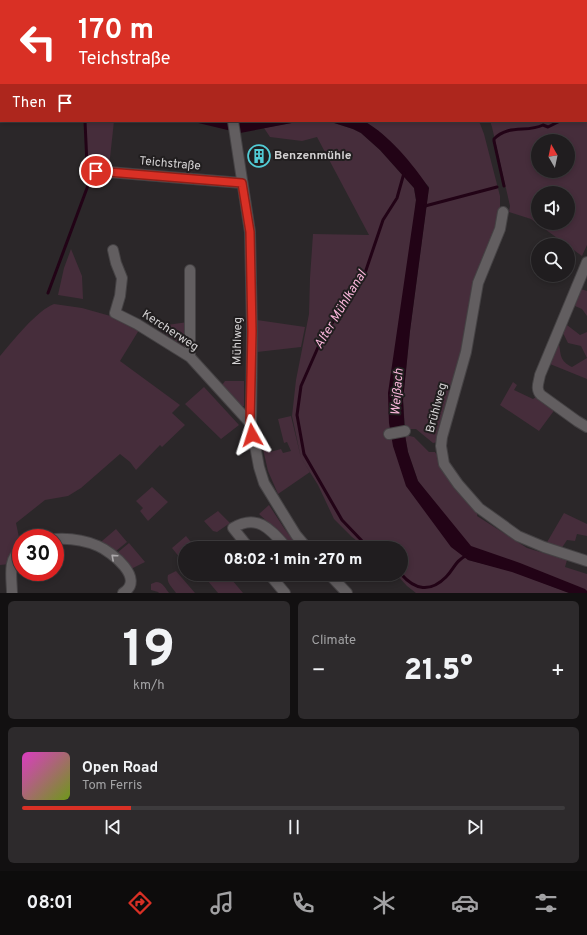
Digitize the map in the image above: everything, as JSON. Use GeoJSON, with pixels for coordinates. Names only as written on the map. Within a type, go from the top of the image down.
{"type":"FeatureCollection","features":[{"type":"Feature","properties":{"kind":"street","name":"Mühlweg"},"geometry":{"type":"LineString","coordinates":[[233,122],[250,232],[252,331],[250,424],[264,483],[301,541]]}},
{"type":"Feature","properties":{"kind":"street","name":"Teichstraße"},"geometry":{"type":"LineString","coordinates":[[96,171],[242,183]]}},
{"type":"Feature","properties":{"kind":"street","name":"Brühlweg"},"geometry":{"type":"LineString","coordinates":[[504,212],[500,229],[478,283],[466,352],[442,437],[441,446],[444,464],[458,484],[479,508],[518,536],[544,548],[587,561]]}},
{"type":"Feature","properties":{"kind":"street","name":"Kercherweg"},"geometry":{"type":"LineString","coordinates":[[113,250],[122,278],[120,296],[115,313],[137,324],[190,357],[250,424]]}},
{"type":"Feature","properties":{"kind":"street"},"geometry":{"type":"LineString","coordinates":[[587,262],[540,375],[537,388],[541,395],[587,427]]}},
{"type":"Feature","properties":{"kind":"street"},"geometry":{"type":"LineString","coordinates":[[190,270],[190,357]]}},
{"type":"Feature","properties":{"kind":"street"},"geometry":{"type":"LineString","coordinates":[[390,434],[405,431]]}},
{"type":"Feature","properties":{"kind":"street"},"geometry":{"type":"LineString","coordinates":[[243,541],[233,528],[238,524],[253,522],[259,523],[273,532],[281,541]]}},
{"type":"Feature","properties":{"kind":"street"},"geometry":{"type":"LineString","coordinates":[[64,539],[75,539],[91,543],[106,550],[129,573],[132,582],[126,591]]}},
{"type":"Feature","properties":{"kind":"street"},"geometry":{"type":"LineString","coordinates":[[12,581],[12,593]]}},
{"type":"Feature","properties":{"kind":"street"},"geometry":{"type":"LineString","coordinates":[[275,581],[285,593]]}},
{"type":"Feature","properties":{"kind":"street"},"geometry":{"type":"LineString","coordinates":[[336,581],[347,593]]}},
{"type":"Feature","properties":{"kind":"shaded area"},"geometry":{"type":"Polygon","coordinates":[[[84,122],[114,122],[109,167],[87,168],[84,122]]]}},
{"type":"Feature","properties":{"kind":"shaded area"},"geometry":{"type":"Polygon","coordinates":[[[297,122],[331,122],[353,129],[361,133],[380,150],[414,188],[416,200],[393,446],[468,560],[512,571],[569,593],[416,593],[402,581],[408,581],[408,541],[357,541],[334,519],[318,485],[301,458],[292,416],[296,380],[309,314],[313,234],[369,235],[317,137],[302,141],[270,137],[264,128],[297,122]]]}},
{"type":"Feature","properties":{"kind":"shaded area"},"geometry":{"type":"Polygon","coordinates":[[[366,122],[479,122],[484,134],[500,196],[500,212],[468,324],[438,442],[433,443],[416,429],[405,429],[403,400],[410,331],[429,187],[407,160],[374,127],[366,122]]]}},
{"type":"Feature","properties":{"kind":"shaded area"},"geometry":{"type":"Polygon","coordinates":[[[490,122],[587,122],[587,245],[582,256],[575,251],[575,238],[557,238],[546,230],[575,230],[575,186],[531,186],[531,219],[509,212],[510,206],[490,122]]]}},
{"type":"Feature","properties":{"kind":"shaded area"},"geometry":{"type":"Polygon","coordinates":[[[71,249],[82,276],[83,299],[58,295],[64,268],[71,249]]]}},
{"type":"Feature","properties":{"kind":"shaded area"},"geometry":{"type":"Polygon","coordinates":[[[581,289],[587,291],[587,316],[582,309],[575,306],[581,289]]]}},
{"type":"Feature","properties":{"kind":"shaded area"},"geometry":{"type":"Polygon","coordinates":[[[54,304],[82,308],[114,317],[139,330],[120,361],[180,405],[172,413],[185,425],[162,447],[160,445],[136,470],[130,462],[120,454],[81,488],[68,496],[45,500],[16,523],[17,529],[12,529],[12,561],[10,564],[0,565],[0,356],[33,319],[47,307],[54,304]]]}},
{"type":"Feature","properties":{"kind":"shaded area"},"geometry":{"type":"Polygon","coordinates":[[[257,320],[305,327],[301,347],[257,352],[257,320]]]}},
{"type":"Feature","properties":{"kind":"shaded area"},"geometry":{"type":"Polygon","coordinates":[[[188,322],[187,346],[181,345],[160,330],[160,326],[188,322]]]}},
{"type":"Feature","properties":{"kind":"shaded area"},"geometry":{"type":"Polygon","coordinates":[[[567,325],[580,335],[587,332],[587,358],[581,346],[568,343],[563,333],[567,325]]]}},
{"type":"Feature","properties":{"kind":"shaded area"},"geometry":{"type":"Polygon","coordinates":[[[559,344],[563,360],[572,367],[587,358],[587,379],[550,364],[559,344]]]}},
{"type":"Feature","properties":{"kind":"shaded area"},"geometry":{"type":"Polygon","coordinates":[[[225,381],[244,381],[244,406],[240,406],[222,385],[225,381]]]}},
{"type":"Feature","properties":{"kind":"shaded area"},"geometry":{"type":"Polygon","coordinates":[[[513,382],[517,385],[514,390],[533,399],[536,397],[554,410],[539,431],[500,405],[513,382]]]}},
{"type":"Feature","properties":{"kind":"shaded area"},"geometry":{"type":"Polygon","coordinates":[[[204,387],[239,425],[221,439],[185,404],[204,387]]]}},
{"type":"Feature","properties":{"kind":"shaded area"},"geometry":{"type":"Polygon","coordinates":[[[291,416],[301,458],[310,472],[278,494],[268,471],[263,449],[270,452],[281,449],[283,453],[291,451],[287,442],[284,443],[278,419],[291,416]]]}},
{"type":"Feature","properties":{"kind":"shaded area"},"geometry":{"type":"Polygon","coordinates":[[[405,435],[414,437],[429,452],[435,452],[478,510],[477,516],[527,548],[567,560],[565,567],[587,574],[587,591],[470,547],[418,481],[408,452],[405,435]]]}},
{"type":"Feature","properties":{"kind":"shaded area"},"geometry":{"type":"Polygon","coordinates":[[[152,487],[168,502],[148,521],[140,511],[143,508],[136,501],[152,487]]]}},
{"type":"Feature","properties":{"kind":"shaded area"},"geometry":{"type":"Polygon","coordinates":[[[269,505],[294,541],[288,541],[259,514],[269,505]]]}},
{"type":"Feature","properties":{"kind":"shaded area"},"geometry":{"type":"Polygon","coordinates":[[[218,511],[230,523],[217,532],[213,531],[204,521],[218,511]]]}},
{"type":"Feature","properties":{"kind":"shaded area"},"geometry":{"type":"Polygon","coordinates":[[[564,513],[587,524],[587,536],[577,534],[575,541],[567,540],[561,549],[546,544],[564,513]]]}},
{"type":"Feature","properties":{"kind":"shaded area"},"geometry":{"type":"Polygon","coordinates":[[[116,529],[127,542],[116,551],[102,543],[102,541],[116,529]]]}},
{"type":"Feature","properties":{"kind":"shaded area"},"geometry":{"type":"Polygon","coordinates":[[[186,536],[190,541],[180,541],[186,536]]]}},
{"type":"Feature","properties":{"kind":"shaded area"},"geometry":{"type":"Polygon","coordinates":[[[129,543],[145,562],[131,569],[117,553],[129,543]]]}},
{"type":"Feature","properties":{"kind":"shaded area"},"geometry":{"type":"Polygon","coordinates":[[[178,543],[178,556],[172,548],[178,543]]]}},
{"type":"Feature","properties":{"kind":"shaded area"},"geometry":{"type":"Polygon","coordinates":[[[176,571],[178,573],[178,581],[185,581],[195,593],[176,593],[170,585],[168,575],[176,571]]]}},
{"type":"Feature","properties":{"kind":"shaded area"},"geometry":{"type":"Polygon","coordinates":[[[208,581],[233,581],[243,593],[218,593],[208,581]]]}},
{"type":"Feature","properties":{"kind":"shaded area"},"geometry":{"type":"Polygon","coordinates":[[[156,582],[162,584],[169,593],[159,593],[151,590],[151,584],[156,582]]]}},
{"type":"Feature","properties":{"kind":"water"},"geometry":{"type":"Polygon","coordinates":[[[194,122],[297,122],[240,133],[194,122]]]}},
{"type":"Feature","properties":{"kind":"water","name":"Weißach"},"geometry":{"type":"Polygon","coordinates":[[[331,122],[366,122],[374,127],[392,142],[429,188],[410,331],[403,400],[405,435],[408,452],[418,481],[471,546],[520,563],[585,589],[587,593],[569,593],[512,572],[468,560],[451,547],[406,486],[393,446],[389,423],[388,393],[416,200],[414,188],[380,150],[361,133],[331,122]]]}},
{"type":"Feature","properties":{"kind":"waterway"},"geometry":{"type":"LineString","coordinates":[[48,293],[93,172],[87,165],[85,122]]}},
{"type":"Feature","properties":{"kind":"waterway"},"geometry":{"type":"LineString","coordinates":[[504,186],[494,139],[499,134],[511,130],[543,125],[548,127],[558,122]]}},
{"type":"Feature","properties":{"kind":"waterway","name":"Alter Mühlkanal"},"geometry":{"type":"LineString","coordinates":[[362,541],[342,520],[304,454],[297,415],[301,386],[323,336],[363,279],[383,220],[397,198],[404,173]]}},
{"type":"Feature","properties":{"kind":"waterway"},"geometry":{"type":"LineString","coordinates":[[425,206],[497,187]]}},
{"type":"Feature","properties":{"kind":"waterway","name":"Alter Mühlkanal"},"geometry":{"type":"LineString","coordinates":[[408,580],[423,588],[434,586],[446,577],[455,565],[467,555]]}},
{"type":"Feature","properties":{"kind":"place","name":"Benzenmühle"},"geometry":{"type":"Point","coordinates":[259,156]}},
{"type":"Feature","properties":{"kind":"route"},"geometry":{"type":"LineString","coordinates":[[96,171],[242,183],[250,232],[252,331],[250,424],[252,435]]}}]}
